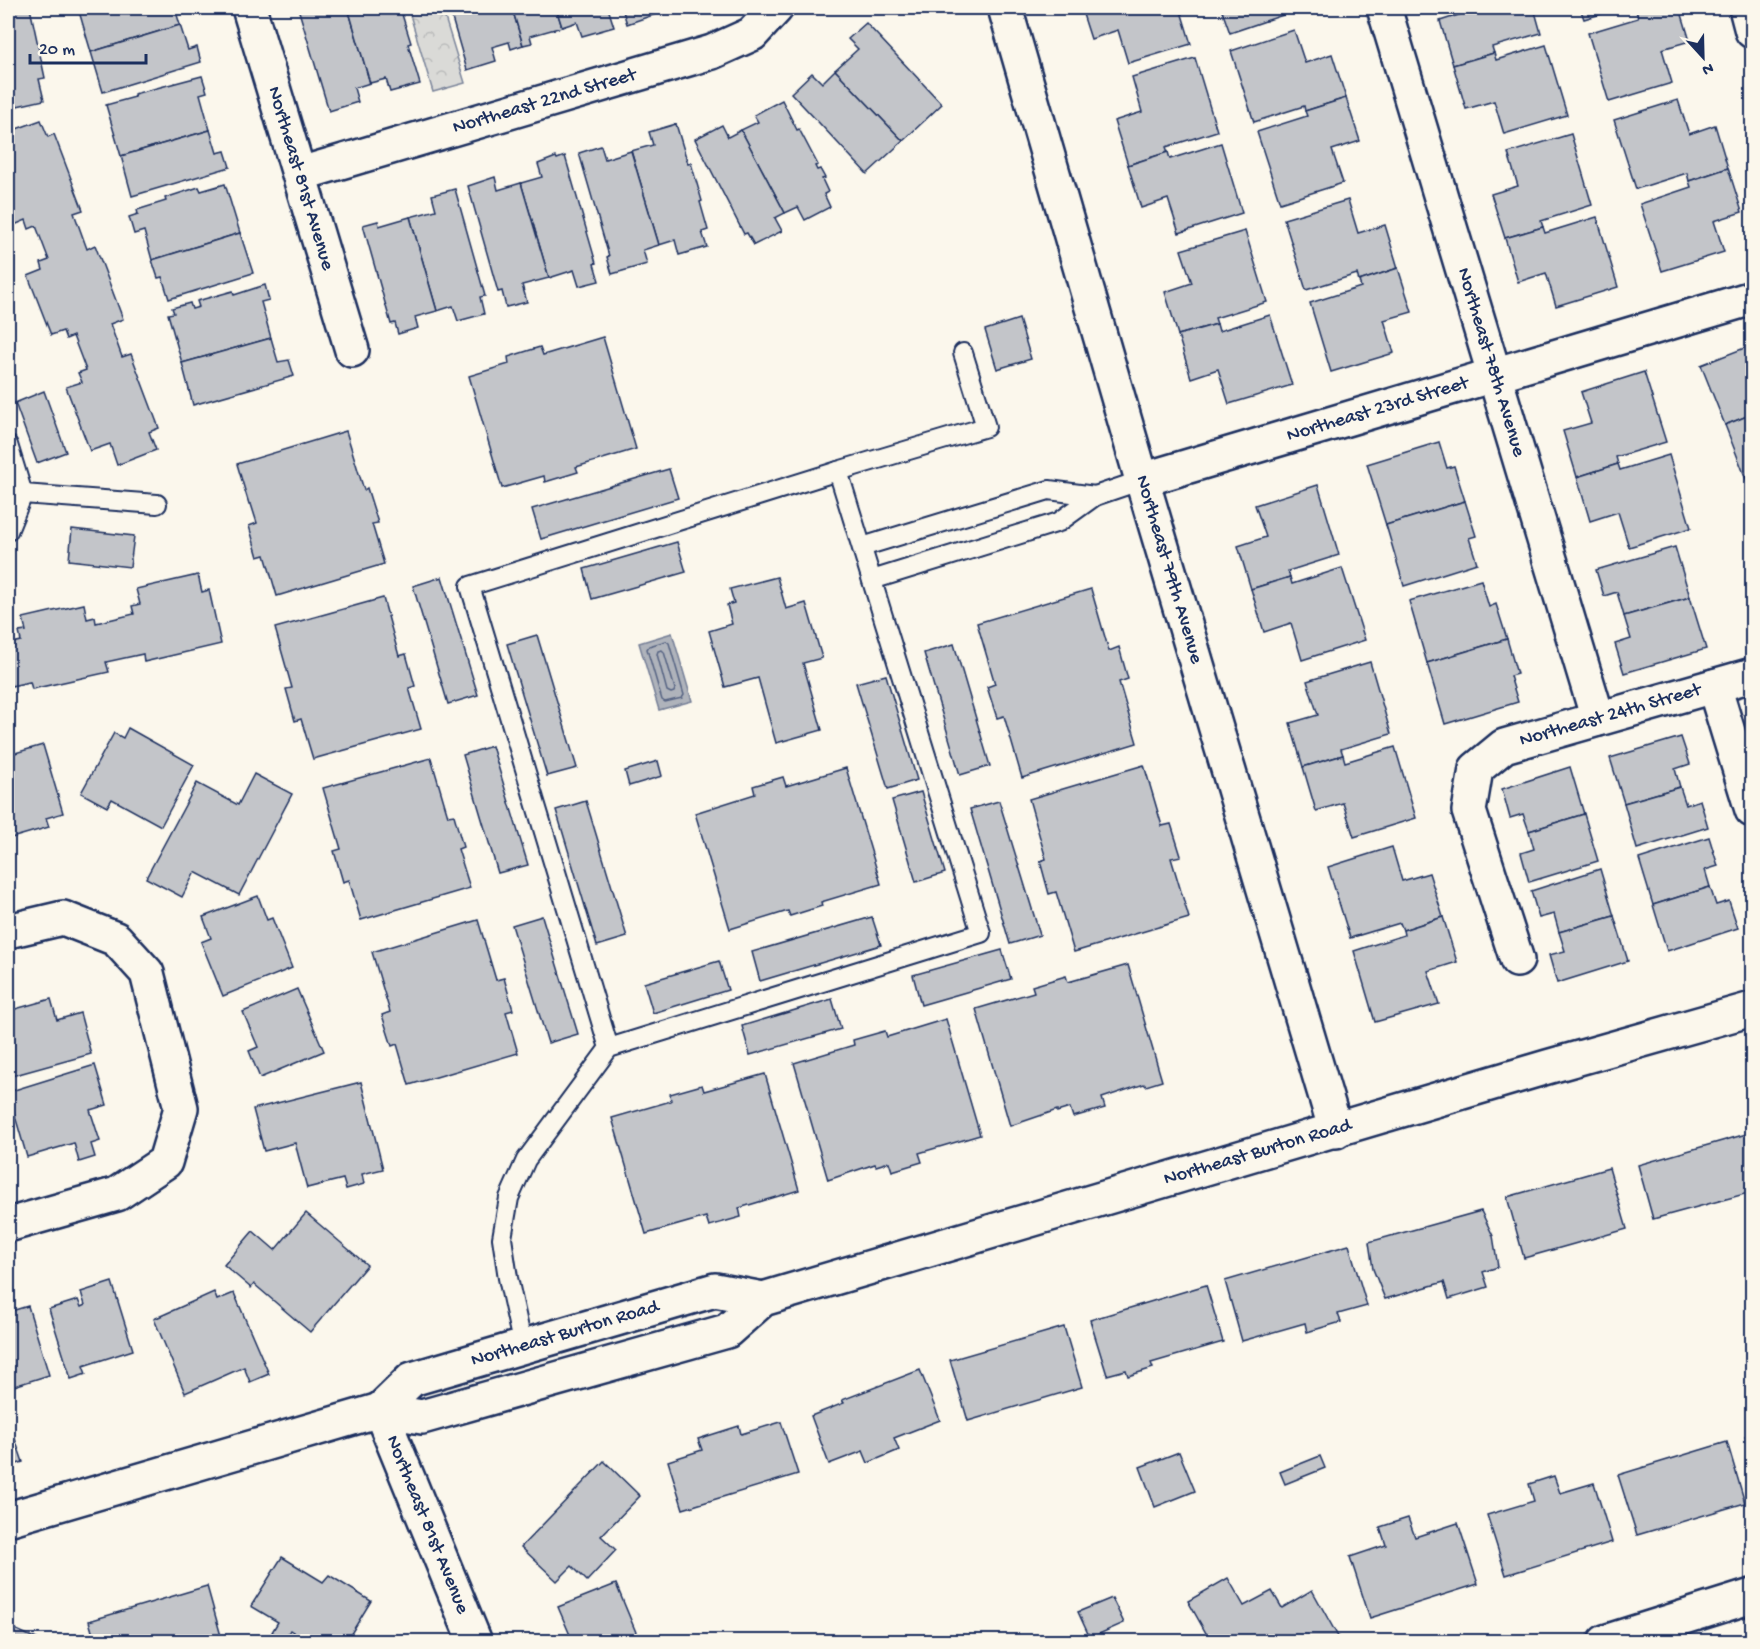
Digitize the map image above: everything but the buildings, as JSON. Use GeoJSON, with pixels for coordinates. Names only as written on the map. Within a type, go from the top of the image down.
{"type":"FeatureCollection","features":[{"type":"Feature","properties":{"kind":"street","name":"Northeast 81st Avenue"},"geometry":{"type":"LineString","coordinates":[[249,8],[352,350]]}},
{"type":"Feature","properties":{"kind":"street","name":"Northeast 22nd Street"},"geometry":{"type":"LineString","coordinates":[[300,174],[712,52],[752,34],[776,8]]}},
{"type":"Feature","properties":{"kind":"street","name":"Northeast 79th Avenue"},"geometry":{"type":"LineString","coordinates":[[1005,8],[1142,480],[1336,1131]]}},
{"type":"Feature","properties":{"kind":"street","name":"Northeast 78th Avenue"},"geometry":{"type":"LineString","coordinates":[[1384,8],[1598,719]]}},
{"type":"Feature","properties":{"kind":"street"},"geometry":{"type":"LineString","coordinates":[[1746,8],[1752,31]]}},
{"type":"Feature","properties":{"kind":"street","name":"Northeast 23rd Street"},"geometry":{"type":"LineString","coordinates":[[1142,480],[1752,298]]}},
{"type":"Feature","properties":{"kind":"street","name":"Northeast 24th Street"},"geometry":{"type":"LineString","coordinates":[[1517,960],[1469,811],[1476,769],[1504,746],[1752,675]]}},
{"type":"Feature","properties":{"kind":"street"},"geometry":{"type":"LineString","coordinates":[[1714,686],[1752,810]]}},
{"type":"Feature","properties":{"kind":"street"},"geometry":{"type":"LineString","coordinates":[[8,931],[63,918],[116,939],[147,973],[181,1107],[165,1162],[117,1194],[8,1225]]}},
{"type":"Feature","properties":{"kind":"street","name":"Northeast Burton Road"},"geometry":{"type":"LineString","coordinates":[[8,1519],[380,1410],[422,1417],[727,1331],[763,1299],[1547,1067],[1752,1009]]}},
{"type":"Feature","properties":{"kind":"street","name":"Northeast Burton Road"},"geometry":{"type":"LineString","coordinates":[[380,1410],[412,1379],[715,1290],[763,1299]]}},
{"type":"Feature","properties":{"kind":"street","name":"Northeast 81st Avenue"},"geometry":{"type":"LineString","coordinates":[[380,1410],[475,1641]]}},
{"type":"Feature","properties":{"kind":"street"},"geometry":{"type":"LineString","coordinates":[[1605,1641],[1752,1596]]}},
{"type":"Feature","properties":{"kind":"lane"},"geometry":{"type":"LineString","coordinates":[[609,1048],[470,586],[986,427],[963,352]]}},
{"type":"Feature","properties":{"kind":"lane"},"geometry":{"type":"LineString","coordinates":[[8,446],[23,494],[8,531]]}},
{"type":"Feature","properties":{"kind":"lane"},"geometry":{"type":"LineString","coordinates":[[523,1347],[502,1238],[509,1198],[526,1161],[609,1048],[981,933],[838,471]]}},
{"type":"Feature","properties":{"kind":"lane"},"geometry":{"type":"LineString","coordinates":[[872,580],[1059,522],[1095,496],[1142,480]]}},
{"type":"Feature","properties":{"kind":"lane"},"geometry":{"type":"LineString","coordinates":[[862,547],[1049,490],[1095,496]]}},
{"type":"Feature","properties":{"kind":"lane"},"geometry":{"type":"LineString","coordinates":[[23,494],[157,504]]}},
{"type":"Feature","properties":{"kind":"green space"},"geometry":{"type":"Polygon","coordinates":[[[408,8],[442,8],[465,83],[433,92],[408,8]]]}},
{"type":"Feature","properties":{"kind":"water"},"geometry":{"type":"Polygon","coordinates":[[[672,633],[692,701],[659,710],[639,643],[672,633]]]}}]}
